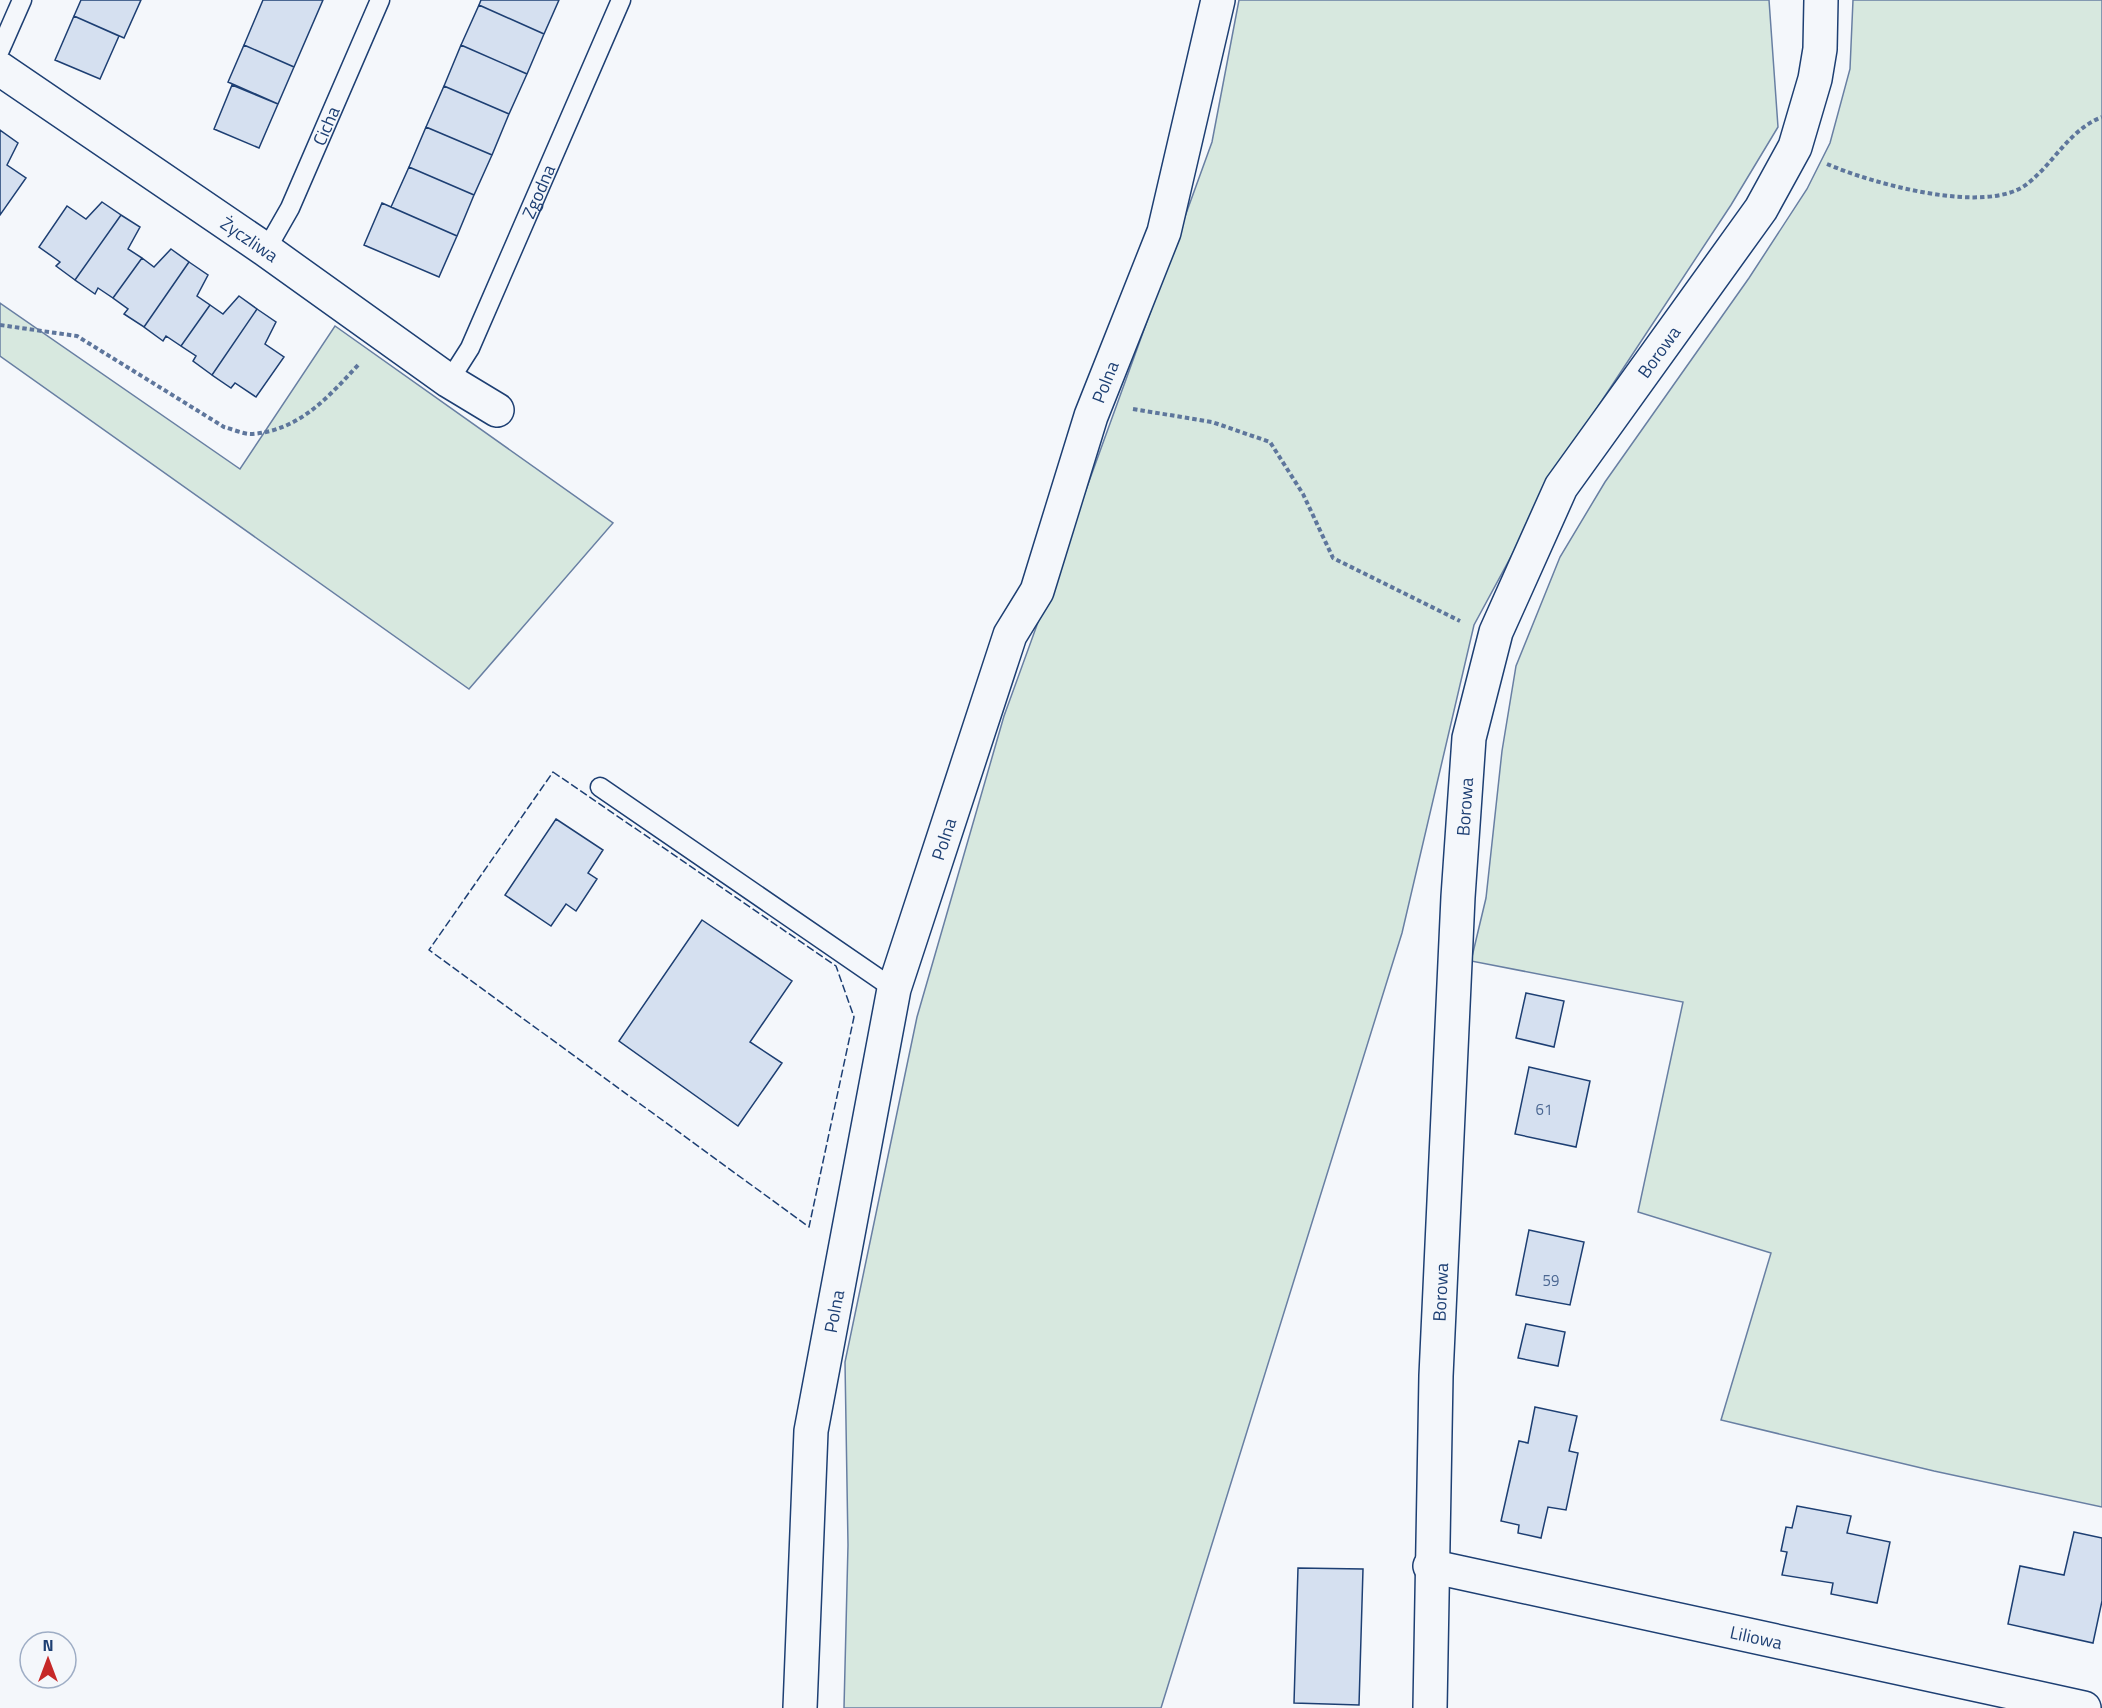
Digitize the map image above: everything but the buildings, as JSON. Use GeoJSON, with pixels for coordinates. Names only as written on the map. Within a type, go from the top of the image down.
{"type":"FeatureCollection","features":[{"type":"Feature","properties":{"kind":"street","name":"Polna"},"geometry":{"type":"LineString","coordinates":[[800,1708],[811,1431],[894,989],[1010,635],[1036,591],[1091,416],[1164,232],[1218,0]]}},
{"type":"Feature","properties":{"kind":"street","name":"Borowa"},"geometry":{"type":"LineString","coordinates":[[1430,1708],[1430,1566],[1436,1376],[1459,885],[1469,738],[1496,632],[1561,487],[1761,209],[1795,147],[1815,80],[1820,49],[1821,0]]}},
{"type":"Feature","properties":{"kind":"street","name":"Życzliwa"},"geometry":{"type":"LineString","coordinates":[[0,69],[266,250],[449,381],[497,410]]}},
{"type":"Feature","properties":{"kind":"street","name":"Liliowa"},"geometry":{"type":"LineString","coordinates":[[1430,1566],[2084,1708]]}},
{"type":"Feature","properties":{"kind":"lane"},"geometry":{"type":"LineString","coordinates":[[0,50],[22,0]]}},
{"type":"Feature","properties":{"kind":"lane","name":"Cicha"},"geometry":{"type":"LineString","coordinates":[[266,250],[290,208],[380,0]]}},
{"type":"Feature","properties":{"kind":"lane","name":"Zgodna"},"geometry":{"type":"LineString","coordinates":[[449,381],[470,348],[621,0]]}},
{"type":"Feature","properties":{"kind":"lane"},"geometry":{"type":"LineString","coordinates":[[600,787],[894,989]]}},
{"type":"Feature","properties":{"kind":"path"},"geometry":{"type":"LineString","coordinates":[[1795,147],[1839,169],[1881,183],[1926,192],[1977,197],[2010,193],[2026,184],[2080,127],[2102,117]]}},
{"type":"Feature","properties":{"kind":"path"},"geometry":{"type":"LineString","coordinates":[[0,325],[77,336],[224,427],[250,434],[292,424],[318,407],[385,337]]}},
{"type":"Feature","properties":{"kind":"path"},"geometry":{"type":"LineString","coordinates":[[1091,416],[1136,408],[1212,422],[1270,442],[1303,494],[1333,558],[1460,622]]}},
{"type":"Feature","properties":{"kind":"shaded area"},"geometry":{"type":"Polygon","coordinates":[[[1239,0],[1769,0],[1778,127],[1731,205],[1566,455],[1474,625],[1402,933],[1161,1708],[844,1708],[848,1545],[845,1362],[917,1017],[1004,716],[1212,142],[1239,0]]]}},
{"type":"Feature","properties":{"kind":"shaded area"},"geometry":{"type":"Polygon","coordinates":[[[1853,0],[2102,0],[2102,1507],[1934,1471],[1721,1420],[1771,1253],[1638,1212],[1683,1002],[1471,961],[1486,898],[1502,751],[1516,666],[1560,557],[1605,482],[1749,278],[1807,189],[1830,143],[1850,69],[1853,0]]]}},
{"type":"Feature","properties":{"kind":"shaded area"},"geometry":{"type":"Polygon","coordinates":[[[0,303],[240,469],[335,326],[613,523],[469,689],[0,356],[0,303]]]}},
{"type":"Feature","properties":{"kind":"fence"},"geometry":{"type":"LineString","coordinates":[[553,772],[836,966],[854,1017],[809,1227],[429,950],[553,772]]}}]}
